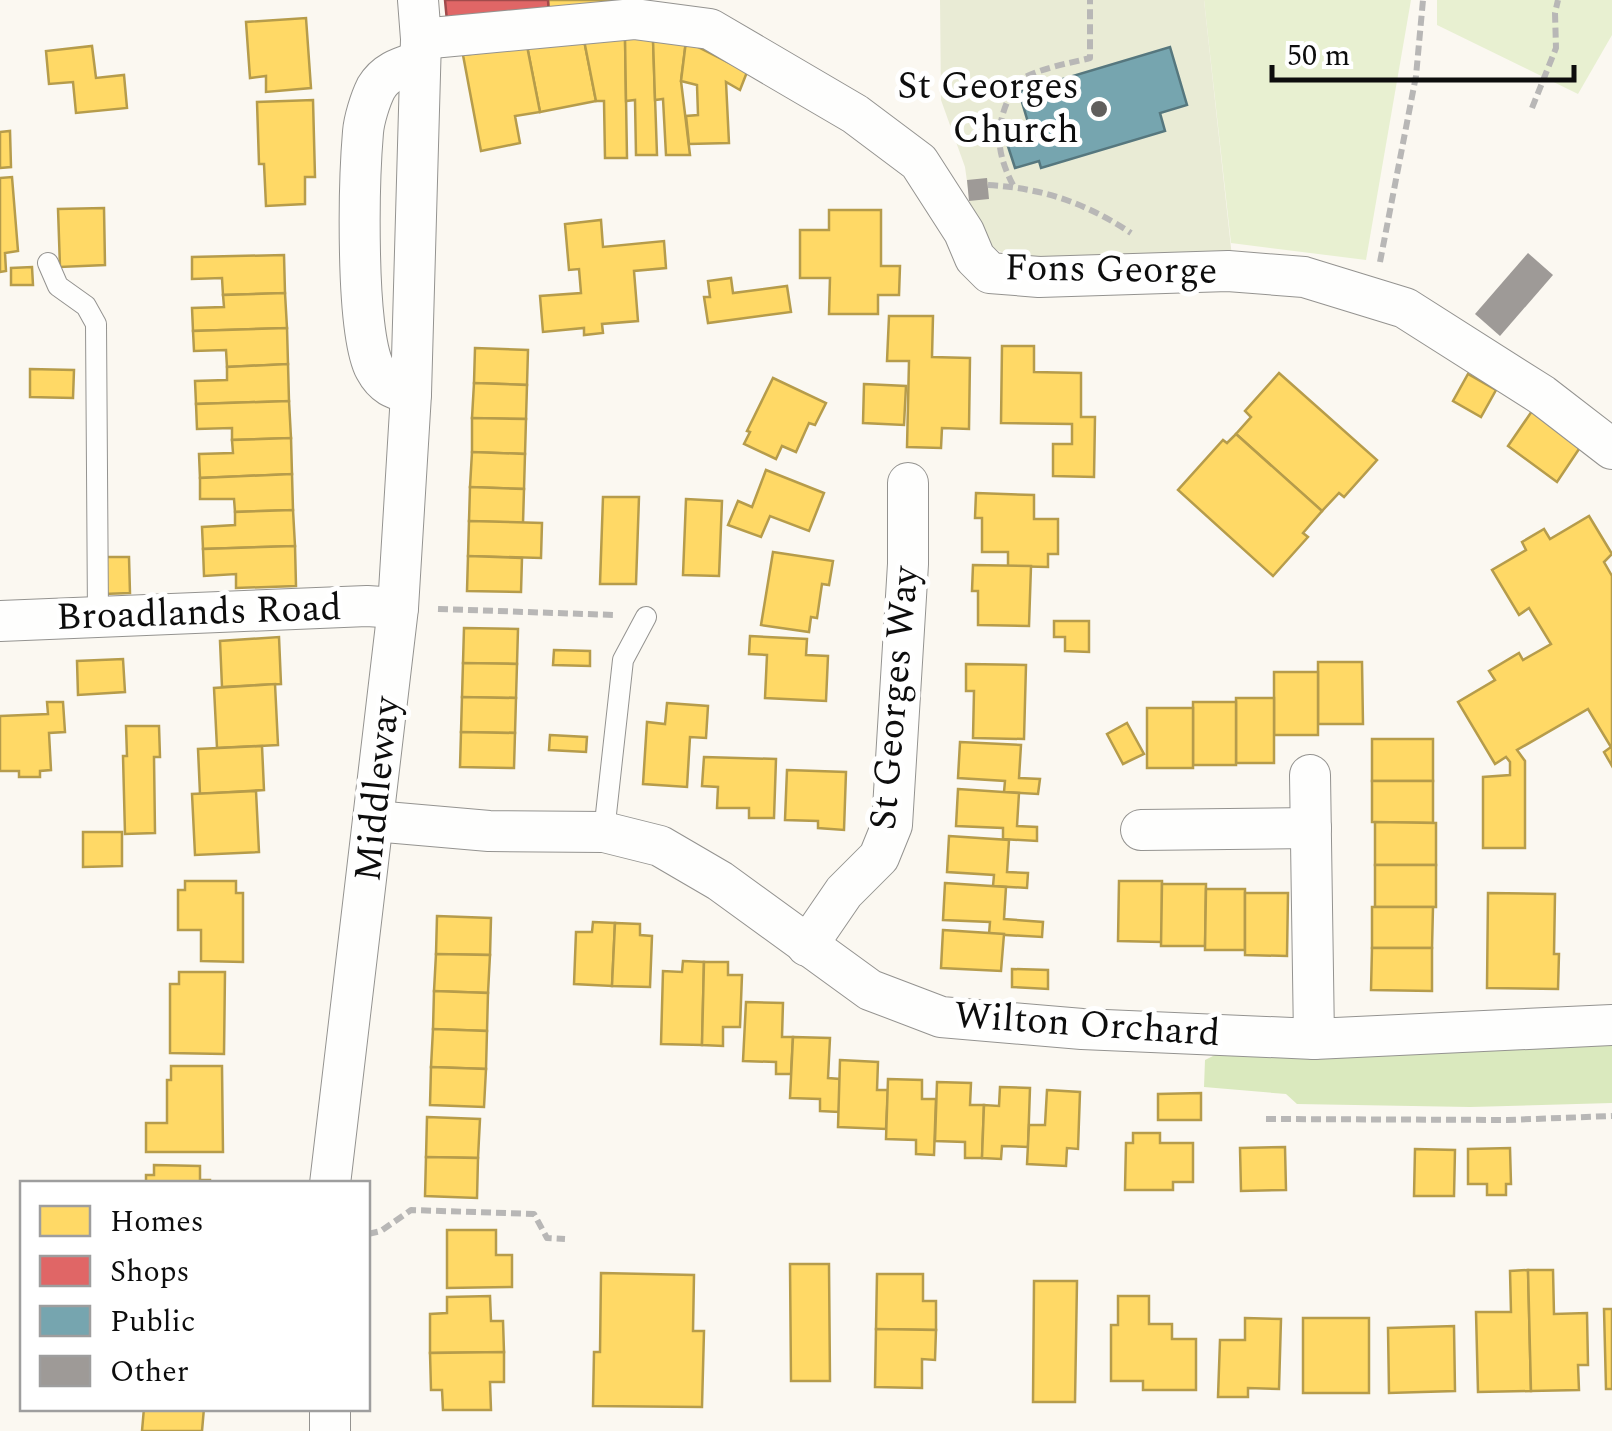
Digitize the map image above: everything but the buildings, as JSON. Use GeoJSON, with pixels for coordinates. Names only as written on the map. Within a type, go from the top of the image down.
{"type":"FeatureCollection","features":[{"type":"Feature","properties":{"kind":"street","name":"Fons George"},"geometry":{"type":"LineString","coordinates":[[419,33],[634,19],[710,29],[855,114],[919,162],[964,232],[975,258],[990,273],[1039,277],[1228,271],[1304,277],[1405,308],[1527,385],[1612,450]]}},
{"type":"Feature","properties":{"kind":"street","name":"Middleway"},"geometry":{"type":"LineString","coordinates":[[330,1181],[398,608],[411,394],[419,33]]}},
{"type":"Feature","properties":{"kind":"street"},"geometry":{"type":"LineString","coordinates":[[411,394],[388,387],[374,368],[368,342],[361,275],[363,128],[376,89],[419,33]]}},
{"type":"Feature","properties":{"kind":"street","name":"St Georges Way"},"geometry":{"type":"LineString","coordinates":[[806,946],[844,892],[879,856],[892,825],[908,564],[908,483]]}},
{"type":"Feature","properties":{"kind":"street","name":"Broadlands Road"},"geometry":{"type":"LineString","coordinates":[[0,620],[398,608]]}},
{"type":"Feature","properties":{"kind":"street"},"geometry":{"type":"LineString","coordinates":[[1310,776],[1314,1039]]}},
{"type":"Feature","properties":{"kind":"street","name":"Wilton Orchard"},"geometry":{"type":"LineString","coordinates":[[374,821],[489,831],[604,832],[660,846],[720,881],[870,990],[942,1017],[1082,1030],[1314,1039],[1612,1024]]}},
{"type":"Feature","properties":{"kind":"street"},"geometry":{"type":"LineString","coordinates":[[1140,830],[1311,828]]}},
{"type":"Feature","properties":{"kind":"lane"},"geometry":{"type":"LineString","coordinates":[[48,262],[58,286],[86,306],[96,324],[98,616]]}},
{"type":"Feature","properties":{"kind":"lane"},"geometry":{"type":"LineString","coordinates":[[604,832],[624,660],[646,616]]}},
{"type":"Feature","properties":{"kind":"path"},"geometry":{"type":"LineString","coordinates":[[1014,186],[1002,163],[997,141],[1004,109],[1015,84],[1045,70],[1090,58],[1090,0]]}},
{"type":"Feature","properties":{"kind":"path"},"geometry":{"type":"LineString","coordinates":[[1374,298],[1416,76],[1423,0]]}},
{"type":"Feature","properties":{"kind":"path"},"geometry":{"type":"LineString","coordinates":[[1532,108],[1556,48],[1554,13],[1558,0]]}},
{"type":"Feature","properties":{"kind":"path"},"geometry":{"type":"LineString","coordinates":[[988,185],[1056,194],[1094,210],[1136,236]]}},
{"type":"Feature","properties":{"kind":"path"},"geometry":{"type":"LineString","coordinates":[[398,608],[646,616]]}},
{"type":"Feature","properties":{"kind":"path"},"geometry":{"type":"LineString","coordinates":[[1266,1119],[1507,1120],[1612,1116]]}},
{"type":"Feature","properties":{"kind":"path"},"geometry":{"type":"LineString","coordinates":[[370,1234],[382,1231],[411,1210],[534,1214],[547,1238],[564,1238]]}},
{"type":"Feature","properties":{"kind":"green space"},"geometry":{"type":"Polygon","coordinates":[[[940,0],[1204,0],[1232,257],[1014,258],[991,247],[971,210],[965,167],[941,100],[940,0]]]}},
{"type":"Feature","properties":{"kind":"green space"},"geometry":{"type":"Polygon","coordinates":[[[1204,0],[1411,0],[1366,260],[1231,243],[1204,0]]]}},
{"type":"Feature","properties":{"kind":"green space"},"geometry":{"type":"Polygon","coordinates":[[[1437,0],[1612,0],[1612,35],[1578,94],[1437,25],[1437,0]]]}},
{"type":"Feature","properties":{"kind":"green space"},"geometry":{"type":"Polygon","coordinates":[[[1612,1044],[1612,1103],[1470,1107],[1297,1104],[1286,1094],[1204,1087],[1205,1060],[1221,1052],[1612,1044]]]}},
{"type":"Feature","properties":{"kind":"place","name":"St Georges Church"},"geometry":{"type":"Point","coordinates":[1099,109]}}]}
